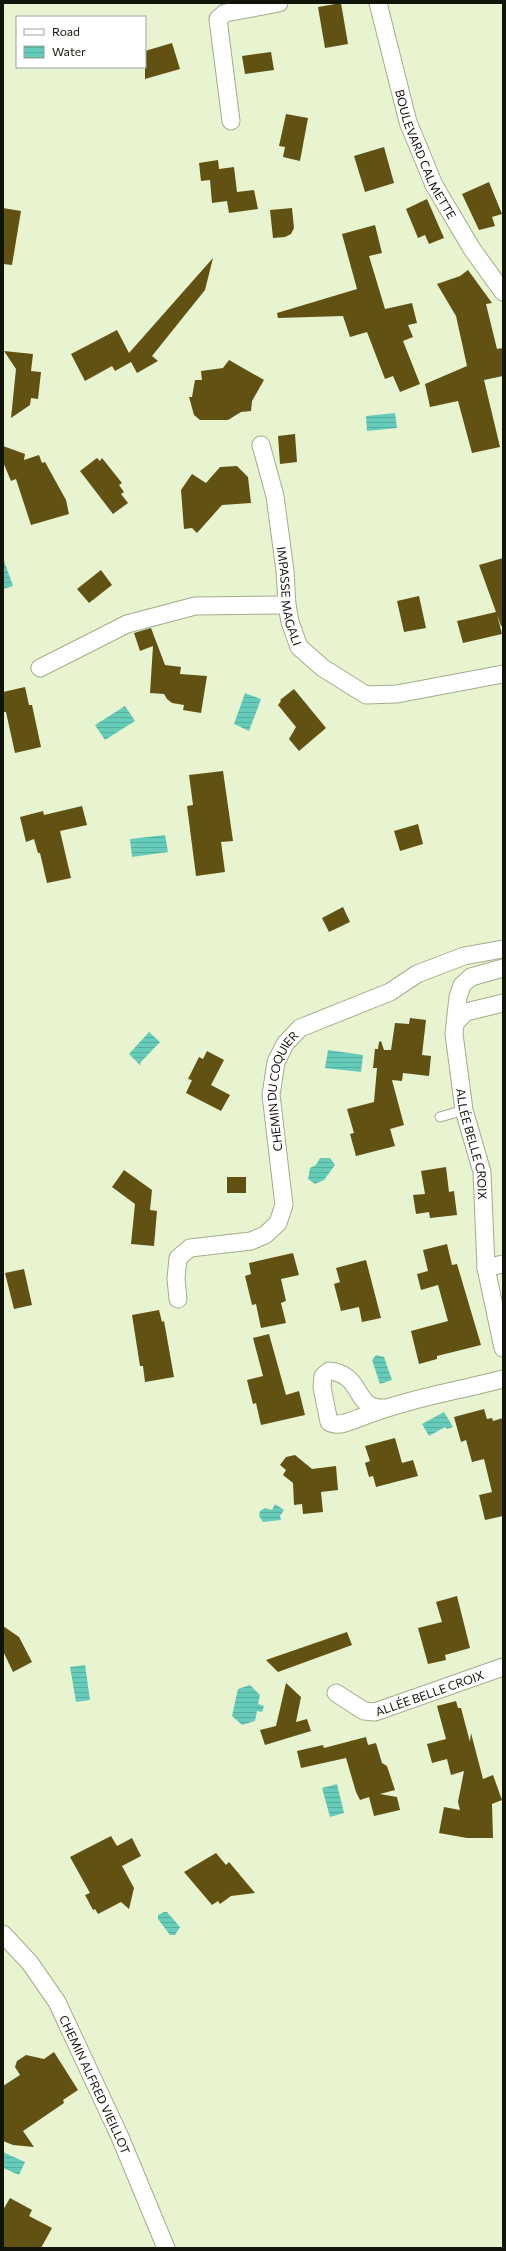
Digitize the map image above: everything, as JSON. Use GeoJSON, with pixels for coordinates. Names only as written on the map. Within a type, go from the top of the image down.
{"type":"FeatureCollection","features":[{"type":"Feature","properties":{"kind":"street"},"geometry":{"type":"LineString","coordinates":[[231,121],[218,19],[225,13],[279,3]]}},
{"type":"Feature","properties":{"kind":"street","name":"BOULEVARD CALMETTE"},"geometry":{"type":"LineString","coordinates":[[378,3],[408,122],[432,178],[472,249],[503,292]]}},
{"type":"Feature","properties":{"kind":"street","name":"IMPASSE MAGALI"},"geometry":{"type":"LineString","coordinates":[[261,445],[276,503],[290,622],[299,647],[323,668],[366,694],[397,694],[503,674]]}},
{"type":"Feature","properties":{"kind":"street"},"geometry":{"type":"LineString","coordinates":[[40,668],[127,624],[196,606],[287,605]]}},
{"type":"Feature","properties":{"kind":"street","name":"CHEMIN DU COQUIER"},"geometry":{"type":"LineString","coordinates":[[178,1299],[178,1258],[190,1248],[251,1241],[264,1235],[278,1223],[284,1205],[271,1095],[276,1062],[285,1044],[300,1028],[390,992],[417,974],[464,956],[503,949]]}},
{"type":"Feature","properties":{"kind":"street","name":"ALLÉE BELLE CROIX"},"geometry":{"type":"LineString","coordinates":[[503,968],[471,977],[462,985],[458,997],[454,1034],[455,1053],[464,1110],[482,1172],[486,1268],[503,1348]]}},
{"type":"Feature","properties":{"kind":"street"},"geometry":{"type":"LineString","coordinates":[[456,1021],[466,1012],[503,1003]]}},
{"type":"Feature","properties":{"kind":"street"},"geometry":{"type":"LineString","coordinates":[[486,1268],[503,1264]]}},
{"type":"Feature","properties":{"kind":"street"},"geometry":{"type":"LineString","coordinates":[[384,1408],[503,1379]]}},
{"type":"Feature","properties":{"kind":"street","name":"ALLÉE BELLE CROIX"},"geometry":{"type":"LineString","coordinates":[[336,1693],[364,1711],[375,1712],[503,1668]]}},
{"type":"Feature","properties":{"kind":"street","name":"CHEMIN ALFRED VIEILLOT"},"geometry":{"type":"LineString","coordinates":[[3,1934],[30,1963],[57,2002],[120,2137],[166,2248]]}},
{"type":"Feature","properties":{"kind":"lane"},"geometry":{"type":"LineString","coordinates":[[440,1117],[464,1110]]}},
{"type":"Feature","properties":{"kind":"water"},"geometry":{"type":"Polygon","coordinates":[[[395,413],[397,428],[367,431],[366,416],[395,413]]]}},
{"type":"Feature","properties":{"kind":"water"},"geometry":{"type":"Polygon","coordinates":[[[3,558],[13,586],[3,589],[3,558]]]}},
{"type":"Feature","properties":{"kind":"water"},"geometry":{"type":"Polygon","coordinates":[[[245,693],[261,699],[249,731],[234,724],[245,693]]]}},
{"type":"Feature","properties":{"kind":"water"},"geometry":{"type":"Polygon","coordinates":[[[125,706],[135,721],[105,740],[95,725],[125,706]]]}},
{"type":"Feature","properties":{"kind":"water"},"geometry":{"type":"Polygon","coordinates":[[[165,835],[168,852],[132,857],[130,839],[165,835]]]}},
{"type":"Feature","properties":{"kind":"water"},"geometry":{"type":"Polygon","coordinates":[[[149,1032],[160,1042],[140,1063],[141,1066],[129,1054],[149,1032]]]}},
{"type":"Feature","properties":{"kind":"water"},"geometry":{"type":"Polygon","coordinates":[[[328,1050],[363,1055],[361,1072],[325,1068],[328,1050]]]}},
{"type":"Feature","properties":{"kind":"water"},"geometry":{"type":"Polygon","coordinates":[[[320,1158],[330,1158],[335,1165],[324,1180],[315,1184],[308,1179],[310,1168],[316,1165],[320,1158]]]}},
{"type":"Feature","properties":{"kind":"water"},"geometry":{"type":"Polygon","coordinates":[[[376,1355],[384,1357],[392,1380],[380,1384],[372,1360],[376,1355]]]}},
{"type":"Feature","properties":{"kind":"water"},"geometry":{"type":"Polygon","coordinates":[[[444,1412],[453,1427],[447,1429],[445,1427],[429,1436],[422,1424],[444,1412]]]}},
{"type":"Feature","properties":{"kind":"water"},"geometry":{"type":"Polygon","coordinates":[[[275,1504],[284,1510],[280,1516],[281,1520],[263,1522],[259,1516],[260,1511],[265,1508],[272,1510],[275,1504]]]}},
{"type":"Feature","properties":{"kind":"water"},"geometry":{"type":"Polygon","coordinates":[[[85,1665],[90,1700],[76,1702],[70,1667],[85,1665]]]}},
{"type":"Feature","properties":{"kind":"water"},"geometry":{"type":"Polygon","coordinates":[[[250,1685],[260,1695],[258,1704],[264,1706],[262,1712],[257,1711],[255,1721],[242,1725],[232,1716],[238,1689],[250,1685]]]}},
{"type":"Feature","properties":{"kind":"water"},"geometry":{"type":"Polygon","coordinates":[[[337,1784],[344,1813],[330,1817],[322,1788],[337,1784]]]}},
{"type":"Feature","properties":{"kind":"water"},"geometry":{"type":"Polygon","coordinates":[[[167,1912],[180,1927],[175,1935],[170,1935],[158,1919],[158,1915],[167,1912]]]}},
{"type":"Feature","properties":{"kind":"water"},"geometry":{"type":"Polygon","coordinates":[[[3,2152],[25,2162],[19,2175],[3,2168],[3,2152]]]}},
{"type":"Feature","properties":{"kind":"building"},"geometry":{"type":"Polygon","coordinates":[[[341,3],[348,44],[325,48],[318,7],[341,3]]]}},
{"type":"Feature","properties":{"kind":"building"},"geometry":{"type":"Polygon","coordinates":[[[172,43],[180,69],[145,79],[146,51],[172,43]]]}},
{"type":"Feature","properties":{"kind":"building"},"geometry":{"type":"Polygon","coordinates":[[[271,52],[274,70],[245,74],[242,56],[271,52]]]}},
{"type":"Feature","properties":{"kind":"building"},"geometry":{"type":"Polygon","coordinates":[[[286,114],[308,118],[300,161],[283,157],[285,147],[279,146],[286,114]]]}},
{"type":"Feature","properties":{"kind":"building"},"geometry":{"type":"Polygon","coordinates":[[[384,147],[394,183],[365,192],[354,156],[384,147]]]}},
{"type":"Feature","properties":{"kind":"building"},"geometry":{"type":"Polygon","coordinates":[[[218,160],[219,169],[234,167],[237,192],[254,190],[258,209],[229,213],[227,201],[212,203],[210,180],[201,181],[199,163],[218,160]]]}},
{"type":"Feature","properties":{"kind":"building"},"geometry":{"type":"Polygon","coordinates":[[[489,182],[502,214],[492,217],[495,226],[479,230],[462,194],[489,182]]]}},
{"type":"Feature","properties":{"kind":"building"},"geometry":{"type":"Polygon","coordinates":[[[427,199],[444,238],[429,244],[425,235],[418,238],[406,209],[427,199]]]}},
{"type":"Feature","properties":{"kind":"building"},"geometry":{"type":"Polygon","coordinates":[[[3,208],[21,211],[12,265],[3,264],[3,208]]]}},
{"type":"Feature","properties":{"kind":"building"},"geometry":{"type":"Polygon","coordinates":[[[292,208],[294,228],[291,234],[285,237],[273,238],[270,210],[292,208]]]}},
{"type":"Feature","properties":{"kind":"building"},"geometry":{"type":"Polygon","coordinates":[[[375,225],[382,253],[369,256],[385,309],[412,303],[417,323],[408,325],[413,337],[403,341],[420,384],[400,392],[393,376],[385,379],[367,332],[350,337],[343,316],[278,318],[277,313],[357,289],[342,234],[375,225]]]}},
{"type":"Feature","properties":{"kind":"building"},"geometry":{"type":"Polygon","coordinates":[[[213,258],[205,290],[152,356],[158,361],[137,373],[131,362],[115,371],[112,366],[85,381],[71,354],[117,330],[129,353],[213,258]]]}},
{"type":"Feature","properties":{"kind":"building"},"geometry":{"type":"Polygon","coordinates":[[[468,270],[492,303],[486,304],[497,349],[503,348],[503,376],[484,380],[500,447],[472,453],[458,401],[430,407],[425,384],[467,366],[456,316],[437,284],[460,276],[468,270]]]}},
{"type":"Feature","properties":{"kind":"building"},"geometry":{"type":"Polygon","coordinates":[[[4,351],[33,354],[31,371],[41,372],[38,399],[31,398],[30,405],[11,418],[16,369],[4,351]]]}},
{"type":"Feature","properties":{"kind":"building"},"geometry":{"type":"Polygon","coordinates":[[[229,360],[264,380],[252,401],[251,411],[241,412],[228,420],[200,420],[194,415],[189,397],[192,397],[195,380],[202,380],[201,371],[223,368],[229,360]]]}},
{"type":"Feature","properties":{"kind":"building"},"geometry":{"type":"Polygon","coordinates":[[[295,434],[297,462],[280,464],[278,436],[295,434]]]}},
{"type":"Feature","properties":{"kind":"building"},"geometry":{"type":"Polygon","coordinates":[[[3,446],[25,454],[24,460],[39,455],[42,463],[45,462],[66,500],[69,514],[31,525],[16,479],[11,481],[3,462],[3,446]]]}},
{"type":"Feature","properties":{"kind":"building"},"geometry":{"type":"Polygon","coordinates":[[[97,458],[100,461],[102,458],[122,483],[119,485],[124,492],[121,494],[128,503],[113,514],[80,471],[97,458]]]}},
{"type":"Feature","properties":{"kind":"building"},"geometry":{"type":"Polygon","coordinates":[[[237,466],[248,477],[251,503],[222,505],[197,533],[192,528],[184,529],[181,490],[192,474],[206,483],[220,467],[237,466]]]}},
{"type":"Feature","properties":{"kind":"building"},"geometry":{"type":"Polygon","coordinates":[[[503,558],[503,626],[501,626],[497,614],[502,634],[463,643],[457,621],[496,612],[479,565],[503,558]]]}},
{"type":"Feature","properties":{"kind":"building"},"geometry":{"type":"Polygon","coordinates":[[[101,570],[112,585],[89,603],[77,589],[101,570]]]}},
{"type":"Feature","properties":{"kind":"building"},"geometry":{"type":"Polygon","coordinates":[[[419,596],[426,628],[404,632],[397,601],[419,596]]]}},
{"type":"Feature","properties":{"kind":"building"},"geometry":{"type":"Polygon","coordinates":[[[151,628],[165,665],[181,667],[180,674],[207,676],[201,713],[183,710],[184,705],[172,703],[164,694],[150,693],[153,646],[140,651],[134,633],[151,628]]]}},
{"type":"Feature","properties":{"kind":"building"},"geometry":{"type":"Polygon","coordinates":[[[25,687],[29,705],[32,705],[41,747],[15,753],[6,712],[3,712],[3,692],[25,687]]]}},
{"type":"Feature","properties":{"kind":"building"},"geometry":{"type":"Polygon","coordinates":[[[294,689],[326,728],[299,751],[289,739],[296,727],[278,705],[281,701],[280,700],[294,689]]]}},
{"type":"Feature","properties":{"kind":"building"},"geometry":{"type":"Polygon","coordinates":[[[223,771],[233,841],[221,842],[225,872],[196,876],[187,806],[193,805],[189,775],[223,771]]]}},
{"type":"Feature","properties":{"kind":"building"},"geometry":{"type":"Polygon","coordinates":[[[82,806],[87,825],[60,831],[71,878],[47,883],[40,853],[38,853],[34,839],[26,842],[20,817],[43,811],[44,815],[82,806]]]}},
{"type":"Feature","properties":{"kind":"building"},"geometry":{"type":"Polygon","coordinates":[[[418,824],[423,844],[400,851],[394,831],[418,824]]]}},
{"type":"Feature","properties":{"kind":"building"},"geometry":{"type":"Polygon","coordinates":[[[343,907],[350,922],[329,932],[322,918],[343,907]]]}},
{"type":"Feature","properties":{"kind":"building"},"geometry":{"type":"Polygon","coordinates":[[[410,1018],[426,1020],[422,1055],[431,1056],[429,1076],[403,1073],[402,1081],[392,1080],[404,1125],[390,1129],[395,1146],[356,1156],[350,1134],[354,1133],[347,1109],[374,1102],[377,1068],[373,1068],[375,1049],[378,1049],[379,1042],[381,1041],[384,1050],[391,1050],[395,1023],[409,1024],[410,1018]]]}},
{"type":"Feature","properties":{"kind":"building"},"geometry":{"type":"Polygon","coordinates":[[[207,1051],[224,1060],[211,1085],[230,1095],[221,1111],[186,1093],[192,1080],[188,1079],[199,1057],[203,1059],[207,1051]]]}},
{"type":"Feature","properties":{"kind":"building"},"geometry":{"type":"Polygon","coordinates":[[[446,1167],[449,1192],[454,1191],[457,1215],[430,1218],[429,1212],[416,1214],[413,1195],[425,1194],[421,1171],[446,1167]]]}},
{"type":"Feature","properties":{"kind":"building"},"geometry":{"type":"Polygon","coordinates":[[[124,1170],[152,1190],[150,1210],[157,1211],[154,1246],[131,1244],[135,1204],[112,1187],[124,1170]]]}},
{"type":"Feature","properties":{"kind":"building"},"geometry":{"type":"Polygon","coordinates":[[[227,1177],[246,1177],[246,1193],[227,1193],[227,1177]]]}},
{"type":"Feature","properties":{"kind":"building"},"geometry":{"type":"Polygon","coordinates":[[[447,1244],[452,1265],[457,1264],[481,1345],[437,1356],[437,1359],[419,1364],[411,1331],[448,1321],[438,1285],[421,1290],[417,1274],[428,1271],[423,1250],[447,1244]]]}},
{"type":"Feature","properties":{"kind":"building"},"geometry":{"type":"Polygon","coordinates":[[[293,1253],[299,1275],[281,1279],[286,1301],[281,1303],[286,1323],[261,1328],[256,1304],[252,1305],[245,1276],[251,1274],[249,1263],[293,1253]]]}},
{"type":"Feature","properties":{"kind":"building"},"geometry":{"type":"Polygon","coordinates":[[[366,1260],[381,1318],[362,1322],[359,1307],[341,1311],[334,1284],[340,1282],[336,1268],[366,1260]]]}},
{"type":"Feature","properties":{"kind":"building"},"geometry":{"type":"Polygon","coordinates":[[[24,1269],[32,1305],[14,1309],[5,1273],[24,1269]]]}},
{"type":"Feature","properties":{"kind":"building"},"geometry":{"type":"Polygon","coordinates":[[[159,1310],[162,1322],[164,1321],[174,1377],[145,1382],[143,1366],[140,1366],[132,1315],[159,1310]]]}},
{"type":"Feature","properties":{"kind":"building"},"geometry":{"type":"Polygon","coordinates":[[[269,1334],[286,1395],[299,1391],[305,1415],[261,1425],[256,1403],[253,1404],[247,1380],[263,1376],[253,1338],[269,1334]]]}},
{"type":"Feature","properties":{"kind":"building"},"geometry":{"type":"Polygon","coordinates":[[[484,1409],[487,1419],[492,1418],[493,1421],[503,1418],[503,1516],[485,1520],[479,1495],[492,1492],[484,1459],[472,1462],[466,1440],[461,1442],[454,1417],[484,1409]]]}},
{"type":"Feature","properties":{"kind":"building"},"geometry":{"type":"Polygon","coordinates":[[[395,1438],[402,1463],[413,1460],[418,1476],[376,1487],[373,1476],[369,1477],[365,1463],[370,1461],[365,1446],[395,1438]]]}},
{"type":"Feature","properties":{"kind":"building"},"geometry":{"type":"Polygon","coordinates":[[[295,1455],[312,1469],[336,1466],[338,1490],[321,1492],[323,1512],[303,1514],[302,1504],[294,1505],[293,1483],[283,1475],[286,1470],[280,1465],[286,1457],[295,1455]]]}},
{"type":"Feature","properties":{"kind":"building"},"geometry":{"type":"Polygon","coordinates":[[[457,1596],[470,1648],[445,1655],[446,1660],[428,1664],[418,1628],[442,1622],[436,1602],[457,1596]]]}},
{"type":"Feature","properties":{"kind":"building"},"geometry":{"type":"Polygon","coordinates":[[[3,1626],[19,1637],[32,1662],[13,1672],[3,1651],[3,1626]]]}},
{"type":"Feature","properties":{"kind":"building"},"geometry":{"type":"Polygon","coordinates":[[[347,1632],[352,1645],[278,1672],[266,1660],[347,1632]]]}},
{"type":"Feature","properties":{"kind":"building"},"geometry":{"type":"Polygon","coordinates":[[[286,1683],[301,1697],[296,1722],[307,1719],[311,1731],[265,1745],[260,1730],[276,1726],[286,1683]]]}},
{"type":"Feature","properties":{"kind":"building"},"geometry":{"type":"Polygon","coordinates":[[[456,1701],[458,1708],[461,1708],[470,1742],[471,1733],[483,1779],[493,1775],[502,1800],[492,1804],[493,1838],[467,1838],[439,1833],[444,1807],[460,1810],[458,1802],[464,1771],[451,1775],[447,1759],[432,1763],[427,1744],[446,1739],[437,1706],[456,1701]]]}},
{"type":"Feature","properties":{"kind":"building"},"geometry":{"type":"Polygon","coordinates":[[[366,1737],[368,1745],[376,1743],[382,1763],[387,1766],[395,1790],[380,1794],[397,1797],[400,1810],[374,1816],[369,1797],[360,1800],[356,1792],[346,1758],[301,1768],[297,1751],[323,1745],[324,1748],[366,1737]]]}},
{"type":"Feature","properties":{"kind":"building"},"geometry":{"type":"Polygon","coordinates":[[[111,1836],[117,1846],[132,1838],[141,1856],[122,1866],[134,1888],[129,1909],[121,1902],[98,1914],[95,1909],[93,1910],[85,1895],[90,1893],[70,1857],[111,1836]]]}},
{"type":"Feature","properties":{"kind":"building"},"geometry":{"type":"Polygon","coordinates":[[[216,1853],[226,1865],[229,1862],[255,1893],[231,1896],[220,1904],[218,1901],[212,1905],[184,1872],[216,1853]]]}},
{"type":"Feature","properties":{"kind":"building"},"geometry":{"type":"Polygon","coordinates":[[[54,2052],[78,2090],[63,2100],[64,2103],[23,2131],[34,2147],[13,2145],[3,2141],[3,2086],[20,2075],[15,2067],[17,2061],[26,2055],[44,2059],[54,2052]]]}},
{"type":"Feature","properties":{"kind":"building"},"geometry":{"type":"Polygon","coordinates":[[[10,2198],[32,2210],[29,2216],[52,2228],[41,2248],[3,2248],[3,2210],[10,2198]]]}}]}
